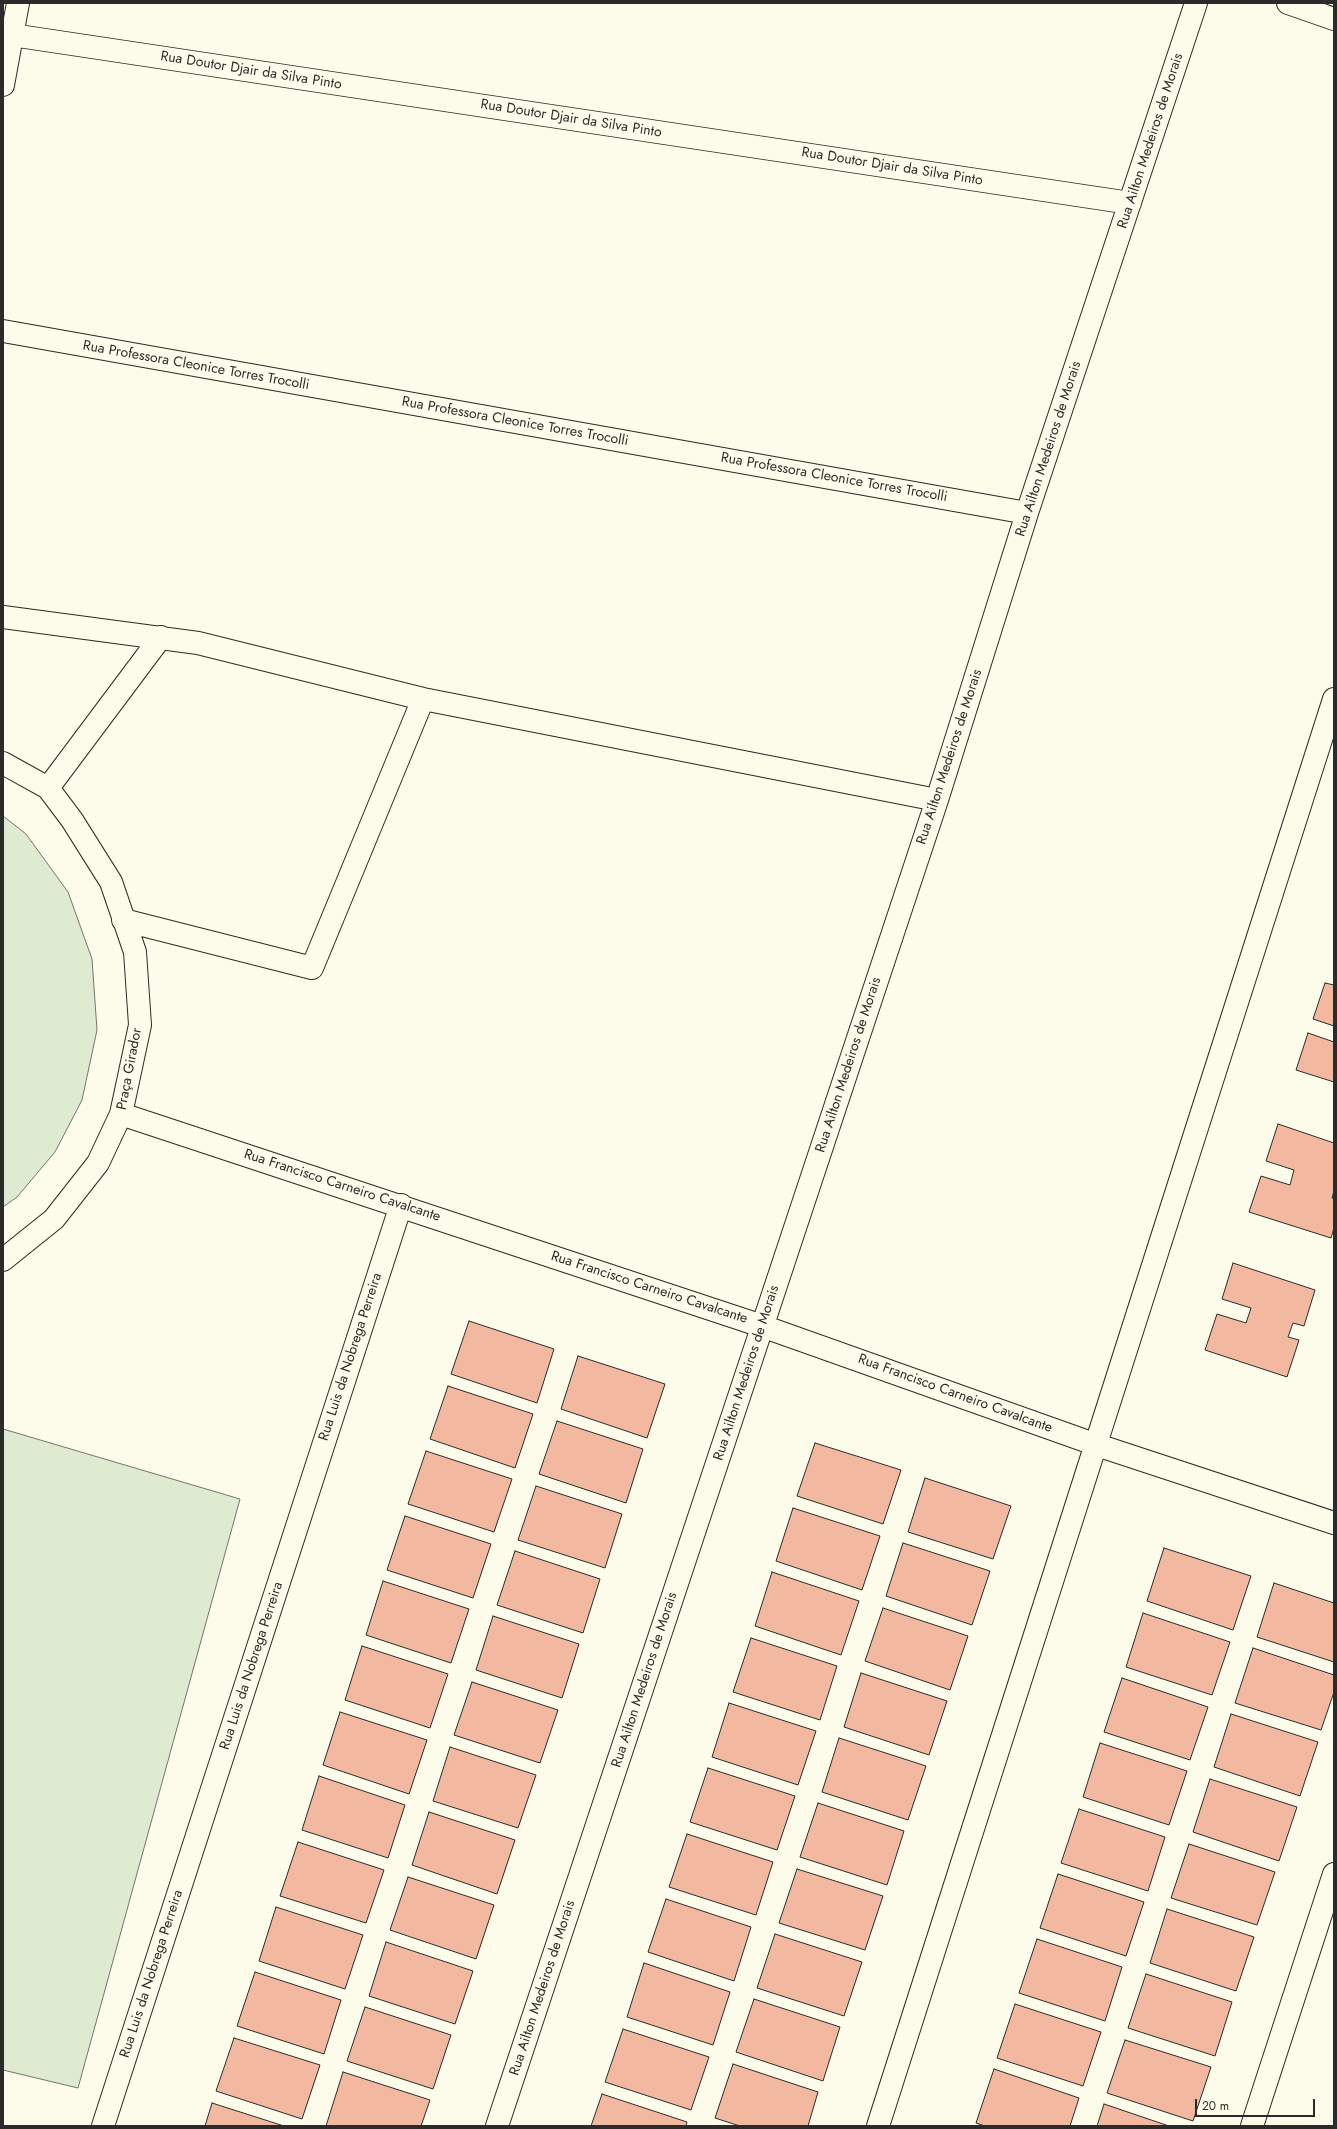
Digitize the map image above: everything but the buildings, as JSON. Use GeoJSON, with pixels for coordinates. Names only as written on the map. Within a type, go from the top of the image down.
{"type":"FeatureCollection","features":[{"type":"Feature","properties":{"kind":"street"},"geometry":{"type":"LineString","coordinates":[[3,85],[18,3]]}},
{"type":"Feature","properties":{"kind":"street","name":"Rua Ailton Medeiros de Morais"},"geometry":{"type":"LineString","coordinates":[[497,2126],[937,800],[1027,513],[1196,3]]}},
{"type":"Feature","properties":{"kind":"street"},"geometry":{"type":"LineString","coordinates":[[1288,3],[1334,19]]}},
{"type":"Feature","properties":{"kind":"street","name":"Rua Doutor Djair da Silva Pinto"},"geometry":{"type":"LineString","coordinates":[[12,35],[1130,203]]}},
{"type":"Feature","properties":{"kind":"street","name":"Rua Professora Cleonice Torres Trocolli"},"geometry":{"type":"LineString","coordinates":[[3,332],[1027,513]]}},
{"type":"Feature","properties":{"kind":"street"},"geometry":{"type":"LineString","coordinates":[[3,617],[198,643],[423,699],[937,800]]}},
{"type":"Feature","properties":{"kind":"street"},"geometry":{"type":"LineString","coordinates":[[48,788],[161,637]]}},
{"type":"Feature","properties":{"kind":"street"},"geometry":{"type":"LineString","coordinates":[[123,920],[312,968],[423,699]]}},
{"type":"Feature","properties":{"kind":"street"},"geometry":{"type":"LineString","coordinates":[[878,2126],[1097,1445],[1334,699]]}},
{"type":"Feature","properties":{"kind":"street","name":"Praça Girador"},"geometry":{"type":"LineString","coordinates":[[3,762],[48,788],[72,820],[111,882],[135,952],[140,1025],[121,1114],[98,1163],[54,1219],[3,1260]]}},
{"type":"Feature","properties":{"kind":"street","name":"Rua Francisco Carneiro Cavalcante"},"geometry":{"type":"LineString","coordinates":[[121,1114],[401,1205],[762,1326],[1097,1445],[1334,1523]]}},
{"type":"Feature","properties":{"kind":"street","name":"Rua Luis da Nobrega Perreira"},"geometry":{"type":"LineString","coordinates":[[103,2126],[401,1205]]}},
{"type":"Feature","properties":{"kind":"street"},"geometry":{"type":"LineString","coordinates":[[1252,2126],[1334,1874]]}},
{"type":"Feature","properties":{"kind":"green space"},"geometry":{"type":"Polygon","coordinates":[[[3,816],[26,834],[68,892],[92,959],[97,1030],[82,1100],[55,1152],[17,1197],[3,1207],[3,816]]]}},
{"type":"Feature","properties":{"kind":"green space"},"geometry":{"type":"Polygon","coordinates":[[[3,1429],[240,1499],[78,2088],[3,2070],[3,1429]]]}}]}
